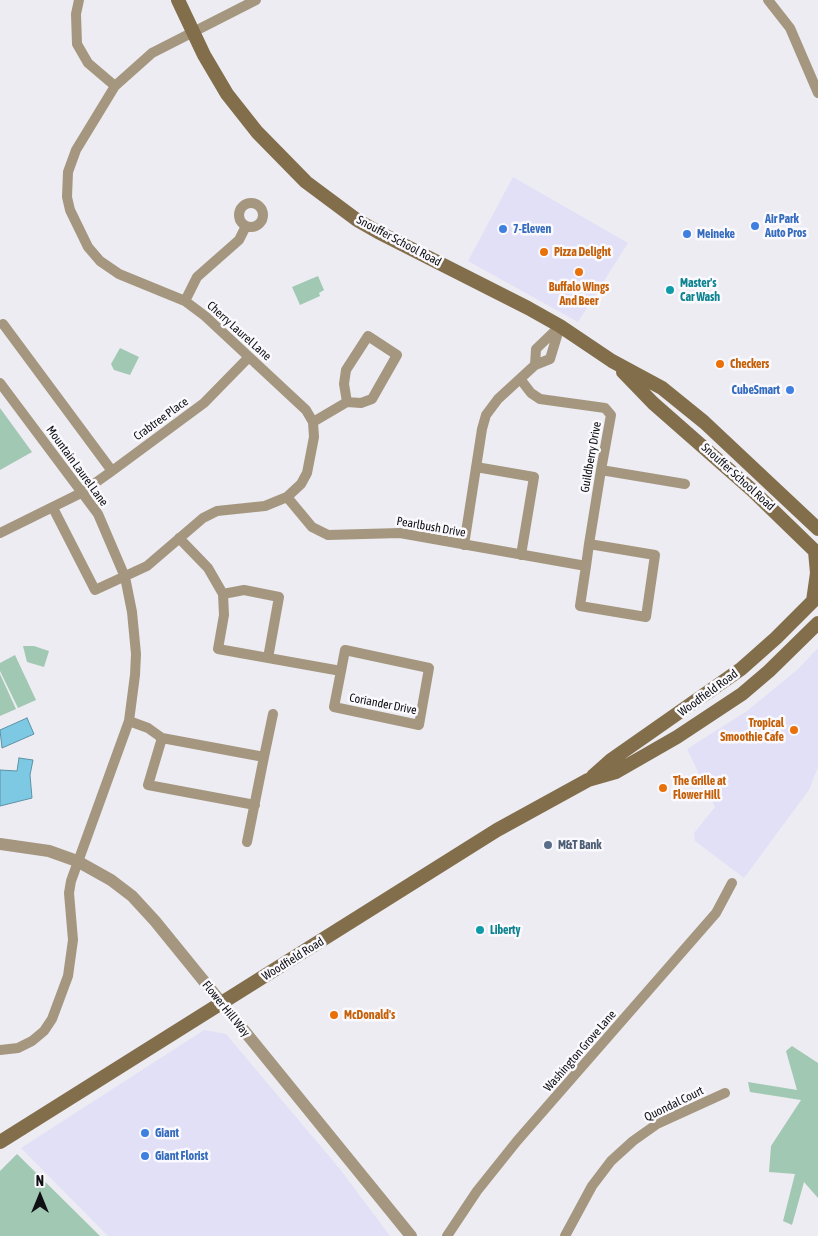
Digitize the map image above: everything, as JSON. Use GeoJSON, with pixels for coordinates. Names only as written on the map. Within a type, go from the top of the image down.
{"type":"FeatureCollection","features":[{"type":"Feature","properties":{"kind":"main road","name":"Snouffer School Road"},"geometry":{"type":"LineString","coordinates":[[178,0],[216,76],[251,126],[286,163],[321,194],[378,232],[560,326],[612,361],[662,388],[704,422],[817,528]]}},
{"type":"Feature","properties":{"kind":"main road","name":"Snouffer School Road"},"geometry":{"type":"LineString","coordinates":[[612,361],[653,403],[752,490],[816,552]]}},
{"type":"Feature","properties":{"kind":"main road"},"geometry":{"type":"LineString","coordinates":[[815,598],[816,552]]}},
{"type":"Feature","properties":{"kind":"main road","name":"Woodfield Road"},"geometry":{"type":"LineString","coordinates":[[0,1142],[497,830],[588,780],[611,760],[741,669],[776,638],[815,598]]}},
{"type":"Feature","properties":{"kind":"main road","name":"Woodfield Road"},"geometry":{"type":"LineString","coordinates":[[588,780],[616,772],[713,713],[769,671],[817,625]]}},
{"type":"Feature","properties":{"kind":"street"},"geometry":{"type":"LineString","coordinates":[[79,0],[76,14],[77,44],[88,63],[115,86]]}},
{"type":"Feature","properties":{"kind":"street","name":"Cherry Laurel Lane"},"geometry":{"type":"LineString","coordinates":[[256,0],[232,14],[192,31],[152,53],[115,86],[76,150],[68,172],[67,197],[70,210],[88,247],[100,261],[118,274],[185,302],[205,316],[306,410],[314,422]]}},
{"type":"Feature","properties":{"kind":"street"},"geometry":{"type":"LineString","coordinates":[[768,0],[793,34],[818,94]]}},
{"type":"Feature","properties":{"kind":"street"},"geometry":{"type":"LineString","coordinates":[[185,302],[197,277],[239,240],[246,226]]}},
{"type":"Feature","properties":{"kind":"street"},"geometry":{"type":"LineString","coordinates":[[3,324],[112,471]]}},
{"type":"Feature","properties":{"kind":"street"},"geometry":{"type":"LineString","coordinates":[[535,365],[536,349],[560,326]]}},
{"type":"Feature","properties":{"kind":"street"},"geometry":{"type":"LineString","coordinates":[[464,545],[482,429],[486,415],[498,399],[535,365],[550,359],[560,326]]}},
{"type":"Feature","properties":{"kind":"street"},"geometry":{"type":"LineString","coordinates":[[53,508],[95,590],[147,566],[203,518],[217,510],[265,506],[287,497],[301,484],[309,468],[314,438],[314,422],[348,402],[361,403],[372,399],[397,355],[368,336],[346,370],[344,384],[348,402]]}},
{"type":"Feature","properties":{"kind":"street","name":"Crabtree Place"},"geometry":{"type":"LineString","coordinates":[[0,533],[81,493],[204,403],[249,357]]}},
{"type":"Feature","properties":{"kind":"street","name":"Guildberry Drive"},"geometry":{"type":"LineString","coordinates":[[520,380],[530,393],[540,398],[608,411],[610,415],[589,544],[580,606],[646,617],[654,556],[589,544]]}},
{"type":"Feature","properties":{"kind":"street","name":"Mountain Laurel Lane"},"geometry":{"type":"LineString","coordinates":[[0,383],[98,514],[125,577],[132,612],[135,644],[135,675],[129,721],[77,860],[69,892],[73,922],[72,958],[58,1006],[44,1031],[32,1041],[18,1048],[0,1050]]}},
{"type":"Feature","properties":{"kind":"street"},"geometry":{"type":"LineString","coordinates":[[476,467],[534,477],[521,555]]}},
{"type":"Feature","properties":{"kind":"street"},"geometry":{"type":"LineString","coordinates":[[601,470],[685,484]]}},
{"type":"Feature","properties":{"kind":"street","name":"Pearlbush Drive"},"geometry":{"type":"LineString","coordinates":[[287,497],[312,527],[328,535],[400,533],[586,566]]}},
{"type":"Feature","properties":{"kind":"street"},"geometry":{"type":"LineString","coordinates":[[179,538],[208,568],[224,594],[224,615],[218,649],[341,671]]}},
{"type":"Feature","properties":{"kind":"street"},"geometry":{"type":"LineString","coordinates":[[224,594],[244,590],[279,597],[268,658]]}},
{"type":"Feature","properties":{"kind":"street","name":"Coriander Drive"},"geometry":{"type":"LineString","coordinates":[[344,650],[429,668],[419,725],[334,707],[341,671],[344,650]]}},
{"type":"Feature","properties":{"kind":"street"},"geometry":{"type":"LineString","coordinates":[[247,842],[273,714]]}},
{"type":"Feature","properties":{"kind":"street"},"geometry":{"type":"LineString","coordinates":[[129,721],[148,728],[162,738],[264,757]]}},
{"type":"Feature","properties":{"kind":"street"},"geometry":{"type":"LineString","coordinates":[[162,738],[148,785],[255,805]]}},
{"type":"Feature","properties":{"kind":"street","name":"Flower Hill Way"},"geometry":{"type":"LineString","coordinates":[[0,844],[49,851],[77,860],[111,880],[132,896],[155,921],[411,1236]]}},
{"type":"Feature","properties":{"kind":"street","name":"Washington Grove Lane"},"geometry":{"type":"LineString","coordinates":[[447,1236],[477,1191],[517,1141],[716,914],[732,882]]}},
{"type":"Feature","properties":{"kind":"street","name":"Quondal Court"},"geometry":{"type":"LineString","coordinates":[[565,1236],[592,1186],[611,1161],[633,1141],[657,1124],[725,1093]]}},
{"type":"Feature","properties":{"kind":"shaded area"},"geometry":{"type":"Polygon","coordinates":[[[513,177],[628,243],[578,322],[468,261],[513,177]]]}},
{"type":"Feature","properties":{"kind":"shaded area"},"geometry":{"type":"Polygon","coordinates":[[[818,648],[818,767],[809,790],[744,878],[695,841],[694,833],[715,807],[687,749],[747,711],[798,669],[818,648]]]}},
{"type":"Feature","properties":{"kind":"shaded area"},"geometry":{"type":"Polygon","coordinates":[[[204,1030],[226,1034],[339,1168],[390,1236],[108,1236],[21,1148],[204,1030]]]}},
{"type":"Feature","properties":{"kind":"green space"},"geometry":{"type":"Polygon","coordinates":[[[318,276],[324,290],[319,293],[320,296],[300,305],[292,287],[318,276]]]}},
{"type":"Feature","properties":{"kind":"green space"},"geometry":{"type":"Polygon","coordinates":[[[120,348],[139,357],[130,375],[114,370],[111,364],[120,348]]]}},
{"type":"Feature","properties":{"kind":"green space"},"geometry":{"type":"Polygon","coordinates":[[[0,408],[32,452],[0,470],[0,408]]]}},
{"type":"Feature","properties":{"kind":"green space"},"geometry":{"type":"Polygon","coordinates":[[[23,646],[34,646],[49,651],[44,667],[27,662],[23,646]]]}},
{"type":"Feature","properties":{"kind":"green space"},"geometry":{"type":"Polygon","coordinates":[[[15,655],[36,700],[18,708],[0,671],[0,663],[15,655]]]}},
{"type":"Feature","properties":{"kind":"green space"},"geometry":{"type":"Polygon","coordinates":[[[0,674],[16,709],[0,716],[0,674]]]}},
{"type":"Feature","properties":{"kind":"green space"},"geometry":{"type":"Polygon","coordinates":[[[792,1046],[818,1063],[818,1198],[804,1182],[792,1225],[783,1221],[795,1174],[769,1172],[771,1146],[801,1100],[750,1092],[748,1082],[797,1090],[786,1051],[792,1046]]]}},
{"type":"Feature","properties":{"kind":"green space"},"geometry":{"type":"Polygon","coordinates":[[[17,1154],[100,1236],[0,1236],[0,1171],[17,1154]]]}},
{"type":"Feature","properties":{"kind":"water"},"geometry":{"type":"Polygon","coordinates":[[[27,718],[34,734],[2,748],[0,730],[27,718]]]}},
{"type":"Feature","properties":{"kind":"water"},"geometry":{"type":"Polygon","coordinates":[[[19,758],[33,760],[30,775],[32,798],[0,806],[0,770],[17,771],[19,758]]]}},
{"type":"Feature","properties":{"kind":"place","name":"Air Park Auto Pros"},"geometry":{"type":"Point","coordinates":[755,226]}},
{"type":"Feature","properties":{"kind":"place","name":"7-Eleven"},"geometry":{"type":"Point","coordinates":[503,229]}},
{"type":"Feature","properties":{"kind":"place","name":"Meineke"},"geometry":{"type":"Point","coordinates":[687,234]}},
{"type":"Feature","properties":{"kind":"place","name":"Pizza Delight"},"geometry":{"type":"Point","coordinates":[544,252]}},
{"type":"Feature","properties":{"kind":"place","name":"Buffalo Wings And Beer"},"geometry":{"type":"Point","coordinates":[579,272]}},
{"type":"Feature","properties":{"kind":"place","name":"Master's Car Wash"},"geometry":{"type":"Point","coordinates":[670,290]}},
{"type":"Feature","properties":{"kind":"place","name":"Checkers"},"geometry":{"type":"Point","coordinates":[720,364]}},
{"type":"Feature","properties":{"kind":"place","name":"CubeSmart"},"geometry":{"type":"Point","coordinates":[790,390]}},
{"type":"Feature","properties":{"kind":"place","name":"Tropical Smoothie Cafe"},"geometry":{"type":"Point","coordinates":[794,730]}},
{"type":"Feature","properties":{"kind":"place","name":"The Grille at Flower Hill"},"geometry":{"type":"Point","coordinates":[663,788]}},
{"type":"Feature","properties":{"kind":"place","name":"M&T Bank"},"geometry":{"type":"Point","coordinates":[548,845]}},
{"type":"Feature","properties":{"kind":"place","name":"Liberty"},"geometry":{"type":"Point","coordinates":[480,930]}},
{"type":"Feature","properties":{"kind":"place","name":"McDonald's"},"geometry":{"type":"Point","coordinates":[334,1015]}},
{"type":"Feature","properties":{"kind":"place","name":"Giant"},"geometry":{"type":"Point","coordinates":[145,1133]}},
{"type":"Feature","properties":{"kind":"place","name":"Giant Florist"},"geometry":{"type":"Point","coordinates":[145,1156]}}]}
